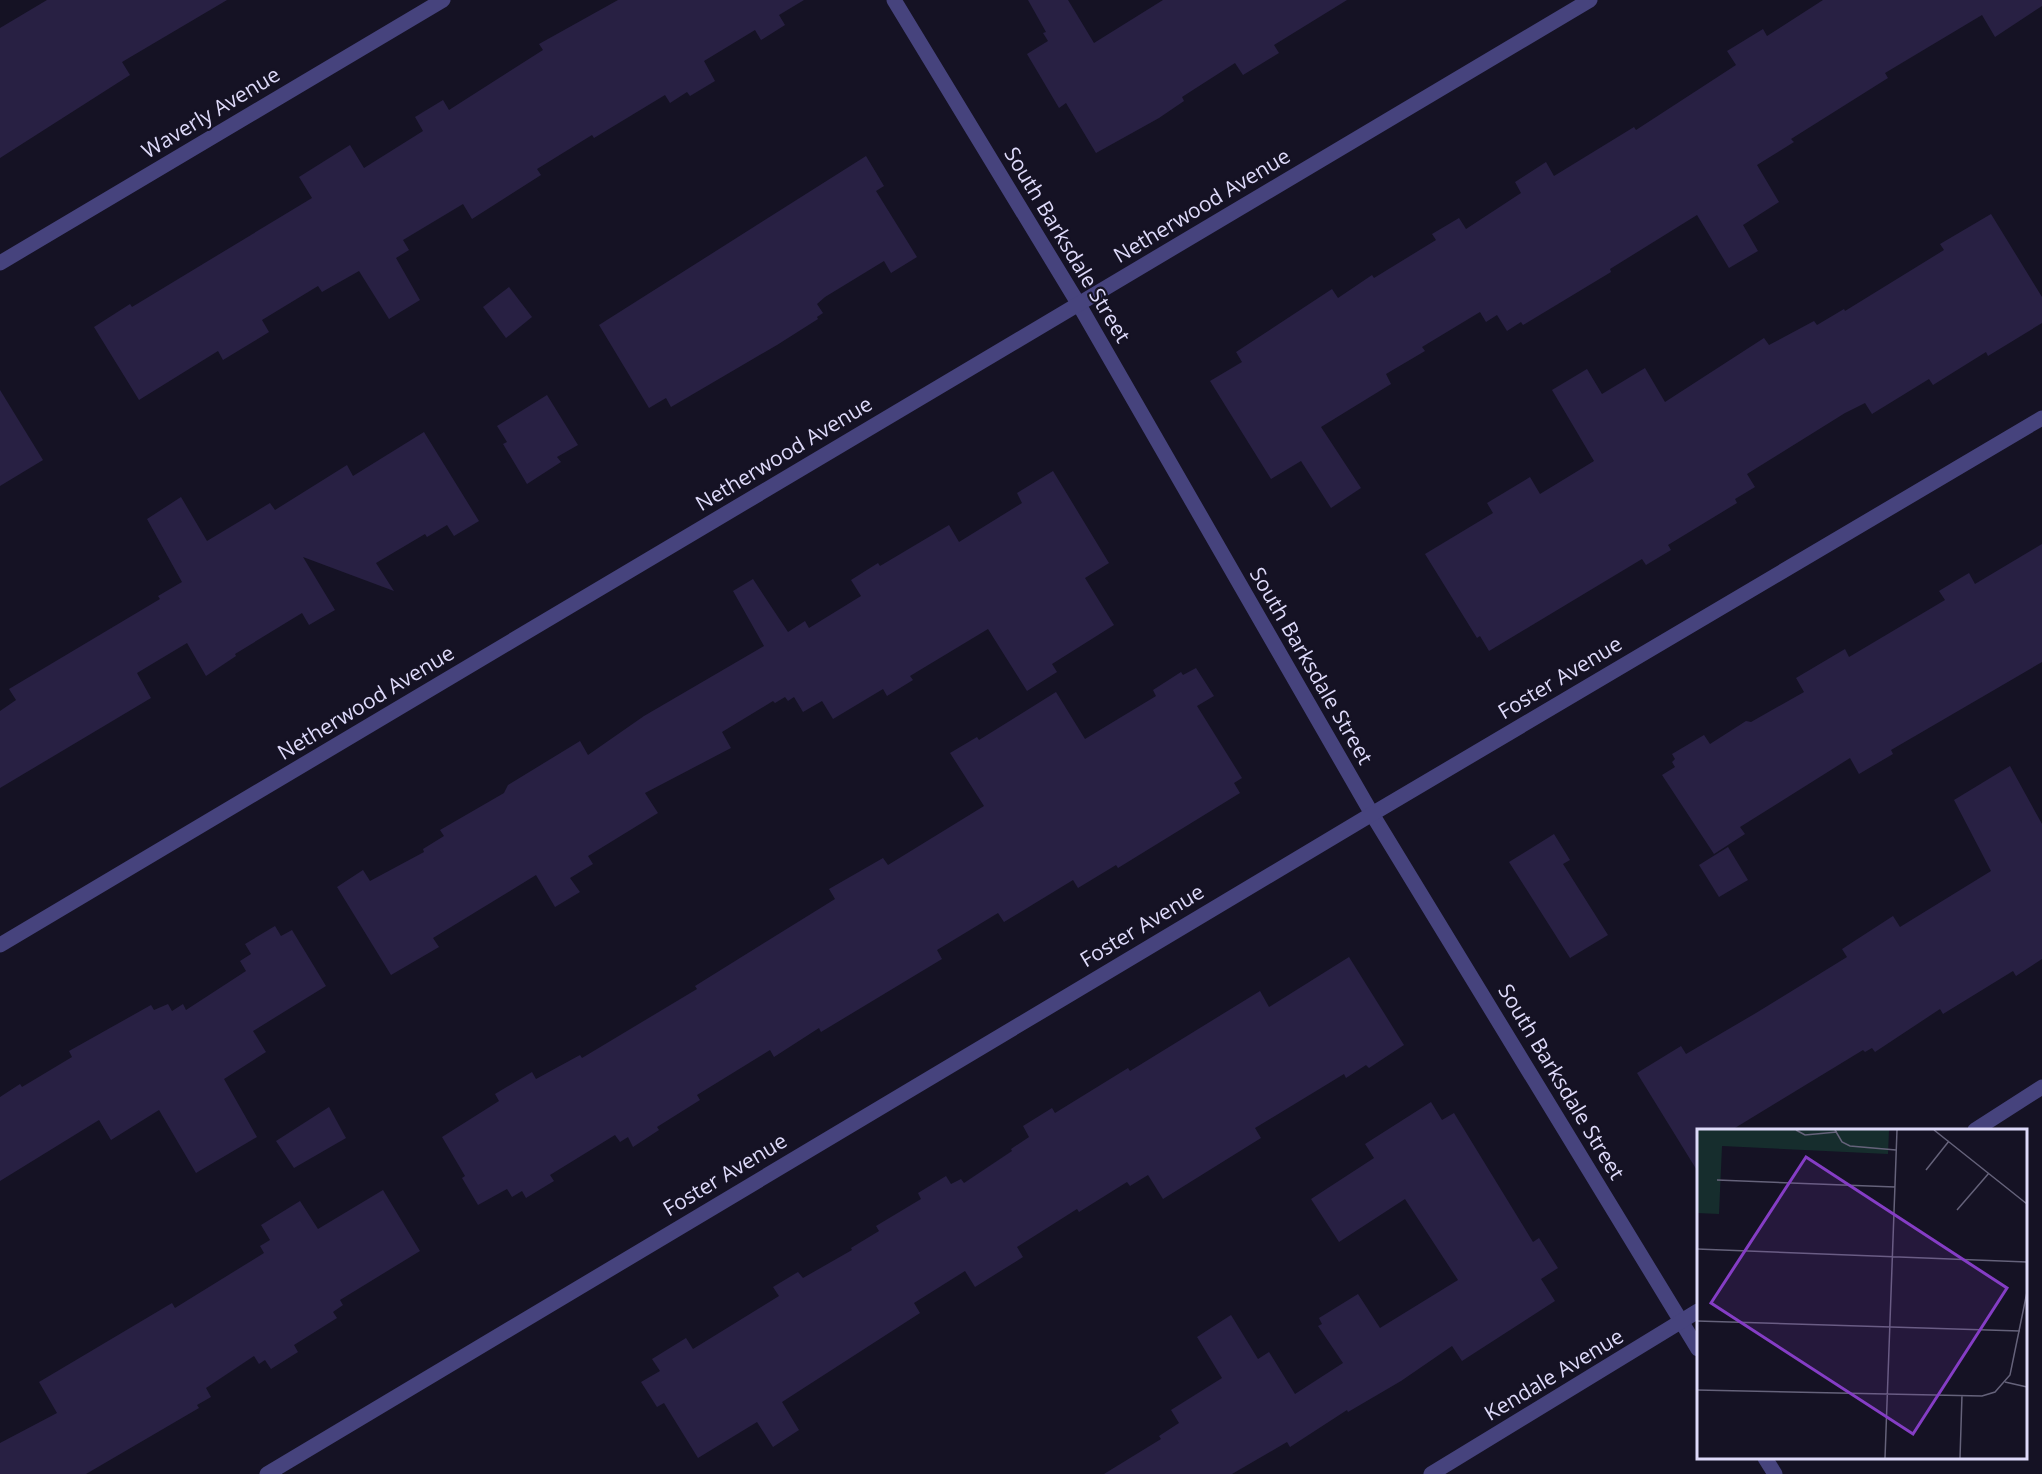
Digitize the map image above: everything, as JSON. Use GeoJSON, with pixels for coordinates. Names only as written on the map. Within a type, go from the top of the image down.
{"type":"FeatureCollection","features":[{"type":"Feature","properties":{"kind":"street","name":"Waverly Avenue"},"geometry":{"type":"LineString","coordinates":[[0,263],[443,0]]}},
{"type":"Feature","properties":{"kind":"street","name":"South Barksdale Street"},"geometry":{"type":"LineString","coordinates":[[894,0],[1078,303],[1372,814],[1697,1347]]}},
{"type":"Feature","properties":{"kind":"street","name":"Netherwood Avenue"},"geometry":{"type":"LineString","coordinates":[[0,945],[1590,0]]}},
{"type":"Feature","properties":{"kind":"street","name":"Foster Avenue"},"geometry":{"type":"LineString","coordinates":[[267,1474],[1372,814],[2042,418]]}},
{"type":"Feature","properties":{"kind":"street"},"geometry":{"type":"LineString","coordinates":[[1978,1129],[2042,1087]]}},
{"type":"Feature","properties":{"kind":"street","name":"Kendale Avenue"},"geometry":{"type":"LineString","coordinates":[[1431,1474],[1697,1312]]}},
{"type":"Feature","properties":{"kind":"street"},"geometry":{"type":"LineString","coordinates":[[1766,1459],[1775,1474]]}},
{"type":"Feature","properties":{"kind":"building"},"geometry":{"type":"Polygon","coordinates":[[[47,0],[227,0],[122,62],[130,75],[0,158],[0,28],[47,0]]]}},
{"type":"Feature","properties":{"kind":"building"},"geometry":{"type":"Polygon","coordinates":[[[618,0],[804,0],[779,15],[785,25],[761,40],[755,30],[704,61],[715,81],[690,96],[687,92],[670,103],[665,95],[594,138],[592,135],[537,169],[541,175],[472,219],[463,204],[403,240],[409,250],[396,258],[420,300],[389,319],[359,271],[322,292],[318,286],[262,320],[269,332],[223,360],[218,351],[139,400],[94,327],[130,304],[132,307],[312,198],[299,177],[350,145],[364,168],[423,131],[415,117],[443,100],[449,110],[543,50],[539,44],[618,0]]]}},
{"type":"Feature","properties":{"kind":"building"},"geometry":{"type":"Polygon","coordinates":[[[1028,0],[1068,0],[1094,43],[1163,0],[1347,0],[1274,45],[1279,53],[1243,75],[1235,63],[1182,97],[1184,101],[1159,118],[1096,153],[1066,103],[1059,108],[1027,54],[1048,41],[1043,33],[1046,32],[1028,0]]]}},
{"type":"Feature","properties":{"kind":"building"},"geometry":{"type":"Polygon","coordinates":[[[1823,0],[2042,0],[2042,6],[1995,37],[1982,15],[1885,73],[1888,78],[1791,139],[1794,142],[1757,165],[1779,202],[1743,225],[1758,251],[1729,268],[1697,215],[1610,269],[1611,272],[1523,325],[1521,322],[1507,331],[1497,315],[1486,322],[1480,312],[1422,347],[1425,351],[1386,374],[1391,384],[1321,427],[1361,488],[1331,508],[1301,461],[1271,479],[1210,381],[1242,362],[1236,352],[1332,289],[1338,298],[1372,275],[1374,278],[1436,240],[1432,234],[1459,218],[1466,229],[1521,193],[1515,182],[1546,162],[1554,176],[1634,127],[1636,130],[1736,65],[1727,51],[1763,29],[1767,36],[1823,0]]]}},
{"type":"Feature","properties":{"kind":"building"},"geometry":{"type":"Polygon","coordinates":[[[866,156],[884,186],[876,191],[917,257],[891,273],[884,261],[825,297],[817,304],[823,313],[817,317],[818,319],[777,345],[671,407],[666,398],[649,408],[599,325],[866,156]]]}},
{"type":"Feature","properties":{"kind":"building"},"geometry":{"type":"Polygon","coordinates":[[[1991,214],[2042,297],[2042,323],[1988,356],[1986,352],[1933,385],[1929,379],[1872,414],[1865,403],[1845,413],[1747,474],[1755,487],[1735,499],[1737,503],[1668,545],[1671,550],[1646,565],[1642,559],[1489,651],[1480,636],[1477,638],[1425,554],[1493,513],[1487,503],[1530,477],[1540,494],[1594,461],[1552,390],[1587,369],[1602,394],[1645,368],[1665,402],[1764,338],[1769,345],[1814,321],[1817,325],[1844,309],[1845,311],[1944,250],[1940,244],[1991,214]]]}},
{"type":"Feature","properties":{"kind":"building"},"geometry":{"type":"Polygon","coordinates":[[[509,287],[532,317],[506,338],[483,307],[509,287]]]}},
{"type":"Feature","properties":{"kind":"building"},"geometry":{"type":"Polygon","coordinates":[[[0,390],[43,460],[0,486],[0,390]]]}},
{"type":"Feature","properties":{"kind":"building"},"geometry":{"type":"Polygon","coordinates":[[[547,395],[578,445],[557,457],[561,462],[527,484],[503,444],[507,442],[497,426],[547,395]]]}},
{"type":"Feature","properties":{"kind":"building"},"geometry":{"type":"Polygon","coordinates":[[[424,432],[479,521],[454,536],[447,525],[427,537],[425,534],[376,563],[394,591],[303,557],[335,610],[309,625],[302,613],[235,654],[236,656],[206,676],[187,643],[137,673],[151,698],[0,788],[0,711],[16,700],[9,689],[160,599],[158,596],[182,582],[147,519],[181,497],[207,541],[270,503],[275,510],[347,465],[353,476],[424,432]]]}},
{"type":"Feature","properties":{"kind":"building"},"geometry":{"type":"Polygon","coordinates":[[[1053,471],[1109,563],[1085,578],[1114,625],[1052,664],[1057,672],[1027,691],[988,629],[910,676],[913,680],[887,696],[883,689],[833,719],[822,701],[803,712],[794,697],[788,701],[785,697],[775,703],[773,701],[722,732],[731,748],[645,793],[658,813],[588,856],[593,864],[570,878],[580,892],[555,907],[536,875],[433,938],[439,947],[391,975],[337,887],[363,870],[370,881],[424,852],[423,849],[444,836],[440,830],[504,793],[508,785],[580,741],[588,755],[644,716],[764,646],[733,591],[753,579],[788,632],[805,621],[809,628],[861,596],[851,580],[878,563],[880,566],[949,525],[959,542],[1022,503],[1017,493],[1053,471]]]}},
{"type":"Feature","properties":{"kind":"building"},"geometry":{"type":"Polygon","coordinates":[[[2042,544],[2042,662],[1891,750],[1893,754],[1859,774],[1850,758],[1740,827],[1745,834],[1714,854],[1662,775],[1675,767],[1672,754],[1704,735],[1710,744],[1746,721],[1751,722],[1804,692],[1796,678],[1845,649],[1849,657],[1945,600],[1939,591],[1969,573],[1975,584],[2042,544]]]}},
{"type":"Feature","properties":{"kind":"building"},"geometry":{"type":"Polygon","coordinates":[[[1196,668],[1214,696],[1197,706],[1242,778],[1234,783],[1240,793],[1118,868],[1116,865],[1078,888],[1073,880],[1004,922],[998,913],[937,950],[942,959],[821,1032],[819,1028],[774,1057],[770,1050],[697,1095],[700,1100],[657,1127],[659,1130],[633,1147],[628,1137],[620,1142],[615,1135],[550,1175],[554,1181],[526,1198],[522,1191],[512,1197],[507,1189],[478,1205],[462,1178],[465,1176],[442,1137],[499,1101],[495,1094],[532,1072],[536,1079],[580,1055],[582,1058],[697,989],[695,986],[835,899],[829,889],[883,858],[888,865],[984,806],[950,753],[977,737],[979,740],[1056,692],[1085,739],[1156,696],[1153,690],[1181,672],[1183,675],[1196,668]]]}},
{"type":"Feature","properties":{"kind":"building"},"geometry":{"type":"Polygon","coordinates":[[[2010,766],[2042,824],[2042,959],[2016,976],[2013,971],[1943,1014],[1940,1009],[1875,1052],[1872,1048],[1865,1052],[1863,1050],[1733,1129],[1697,1129],[1697,1170],[1637,1073],[1681,1046],[1686,1054],[1756,1013],[1847,957],[1842,949],[1893,916],[1900,927],[1991,871],[1954,800],[2010,766]]]}},
{"type":"Feature","properties":{"kind":"building"},"geometry":{"type":"Polygon","coordinates":[[[1554,834],[1570,860],[1563,864],[1608,935],[1570,958],[1509,862],[1554,834]]]}},
{"type":"Feature","properties":{"kind":"building"},"geometry":{"type":"Polygon","coordinates":[[[1728,847],[1748,880],[1719,897],[1699,865],[1728,847]]]}},
{"type":"Feature","properties":{"kind":"building"},"geometry":{"type":"Polygon","coordinates":[[[275,926],[281,936],[292,930],[326,986],[253,1031],[266,1052],[224,1079],[257,1137],[196,1173],[159,1110],[111,1140],[99,1120],[0,1181],[0,1097],[20,1084],[22,1087],[72,1057],[69,1051],[151,1005],[154,1010],[168,1004],[172,1011],[183,1004],[186,1010],[246,971],[240,961],[251,954],[245,944],[275,926]]]}},
{"type":"Feature","properties":{"kind":"building"},"geometry":{"type":"Polygon","coordinates":[[[1349,957],[1404,1045],[1369,1068],[1366,1065],[1346,1078],[1344,1074],[1255,1128],[1261,1138],[1163,1199],[1148,1175],[1130,1186],[1127,1182],[1079,1212],[1077,1209],[1017,1247],[1023,1257],[975,1287],[965,1271],[914,1303],[920,1313],[782,1402],[799,1430],[773,1447],[757,1422],[698,1458],[664,1403],[657,1407],[641,1382],[660,1371],[652,1359],[686,1338],[693,1349],[779,1296],[773,1287],[798,1272],[803,1278],[852,1250],[851,1248],[879,1231],[876,1226],[921,1199],[918,1193],[946,1176],[951,1184],[961,1179],[964,1183],[1012,1151],[1011,1149],[1029,1137],[1023,1126],[1052,1108],[1055,1113],[1128,1068],[1130,1071],[1260,991],[1269,1007],[1349,957]]]}},
{"type":"Feature","properties":{"kind":"building"},"geometry":{"type":"Polygon","coordinates":[[[1431,1102],[1442,1120],[1454,1113],[1533,1242],[1539,1238],[1558,1268],[1541,1279],[1555,1301],[1462,1361],[1452,1346],[1401,1381],[1348,1412],[1347,1410],[1290,1447],[1287,1442],[1232,1474],[1104,1474],[1161,1439],[1159,1436],[1179,1423],[1171,1410],[1222,1378],[1197,1337],[1231,1315],[1258,1359],[1269,1352],[1295,1394],[1343,1363],[1318,1326],[1322,1324],[1319,1318],[1358,1294],[1380,1328],[1458,1280],[1405,1199],[1339,1242],[1311,1199],[1374,1158],[1365,1144],[1431,1102]]]}},
{"type":"Feature","properties":{"kind":"building"},"geometry":{"type":"Polygon","coordinates":[[[329,1107],[346,1138],[294,1168],[276,1141],[329,1107]]]}},
{"type":"Feature","properties":{"kind":"building"},"geometry":{"type":"Polygon","coordinates":[[[383,1190],[420,1251],[340,1300],[343,1305],[333,1312],[337,1318],[294,1345],[298,1352],[271,1369],[265,1360],[259,1364],[254,1356],[206,1388],[211,1397],[197,1405],[199,1408],[86,1474],[0,1474],[0,1443],[57,1413],[39,1382],[172,1303],[175,1308],[264,1253],[260,1246],[270,1240],[261,1225],[300,1201],[318,1229],[383,1190]]]}}]}
